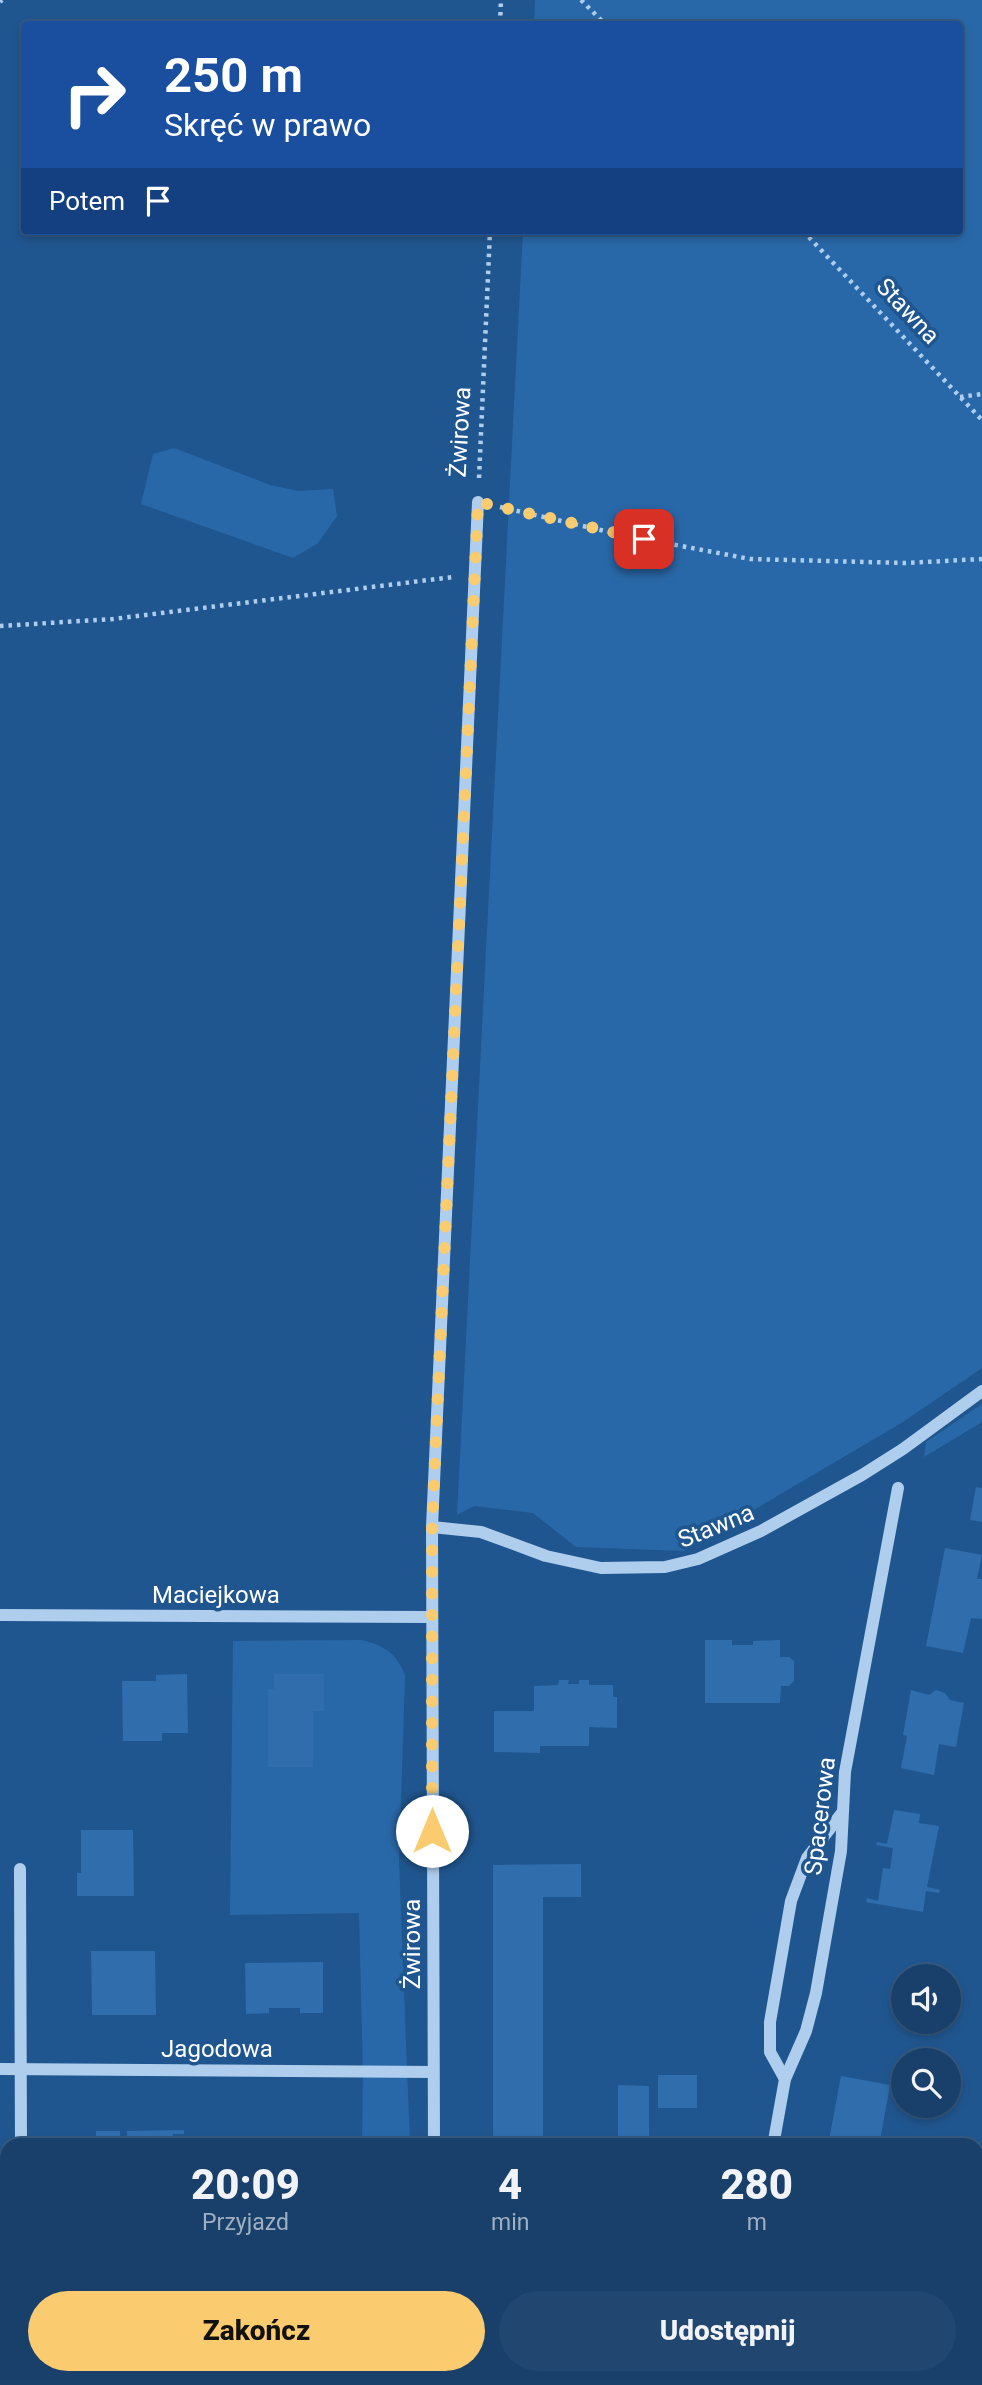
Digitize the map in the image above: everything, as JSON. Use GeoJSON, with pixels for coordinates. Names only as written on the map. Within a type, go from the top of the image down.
{"type":"FeatureCollection","features":[{"type":"Feature","properties":{"kind":"street","name":"Żwirowa"},"geometry":{"type":"LineString","coordinates":[[434,2138],[432,1527],[478,502]]}},
{"type":"Feature","properties":{"kind":"street","name":"Stawna"},"geometry":{"type":"LineString","coordinates":[[432,1527],[481,1532],[546,1556],[601,1568],[665,1567],[698,1559],[783,1520],[862,1475],[904,1449],[982,1391]]}},
{"type":"Feature","properties":{"kind":"street","name":"Spacerowa"},"geometry":{"type":"LineString","coordinates":[[774,2138],[785,2079],[806,2031],[816,1993],[841,1851],[845,1772],[898,1488]]}},
{"type":"Feature","properties":{"kind":"street","name":"Maciejkowa"},"geometry":{"type":"LineString","coordinates":[[0,1615],[431,1617]]}},
{"type":"Feature","properties":{"kind":"street"},"geometry":{"type":"LineString","coordinates":[[785,2079],[770,2052],[770,2022],[791,1901],[807,1858],[843,1812]]}},
{"type":"Feature","properties":{"kind":"street"},"geometry":{"type":"LineString","coordinates":[[20,1869],[21,2138]]}},
{"type":"Feature","properties":{"kind":"street","name":"Jagodowa"},"geometry":{"type":"LineString","coordinates":[[0,2070],[433,2071]]}},
{"type":"Feature","properties":{"kind":"path"},"geometry":{"type":"LineString","coordinates":[[500,21],[501,0]]}},
{"type":"Feature","properties":{"kind":"path"},"geometry":{"type":"LineString","coordinates":[[581,0],[601,21]]}},
{"type":"Feature","properties":{"kind":"path","name":"Żwirowa"},"geometry":{"type":"LineString","coordinates":[[478,502],[490,235]]}},
{"type":"Feature","properties":{"kind":"path","name":"Stawna"},"geometry":{"type":"LineString","coordinates":[[807,235],[982,420]]}},
{"type":"Feature","properties":{"kind":"path"},"geometry":{"type":"LineString","coordinates":[[960,397],[982,394]]}},
{"type":"Feature","properties":{"kind":"path"},"geometry":{"type":"LineString","coordinates":[[478,502],[618,534],[750,559],[906,563],[982,559]]}},
{"type":"Feature","properties":{"kind":"path"},"geometry":{"type":"LineString","coordinates":[[0,626],[113,619],[475,574]]}},
{"type":"Feature","properties":{"kind":"shaded area"},"geometry":{"type":"Polygon","coordinates":[[[535,0],[982,0],[982,1368],[903,1422],[684,1551],[576,1547],[533,1513],[474,1506],[457,1515],[523,235],[963,235],[963,21],[534,21],[535,0]]]}},
{"type":"Feature","properties":{"kind":"shaded area"},"geometry":{"type":"Polygon","coordinates":[[[174,448],[270,485],[298,491],[333,489],[337,516],[318,543],[293,558],[141,504],[153,454],[174,448]]]}},
{"type":"Feature","properties":{"kind":"shaded area"},"geometry":{"type":"Polygon","coordinates":[[[982,1404],[982,1422],[924,1457],[926,1442],[982,1404]]]}},
{"type":"Feature","properties":{"kind":"shaded area"},"geometry":{"type":"Polygon","coordinates":[[[362,1640],[389,1652],[398,1661],[405,1675],[399,1861],[410,2138],[362,2138],[359,1913],[230,1915],[233,1641],[362,1640]]]}},
{"type":"Feature","properties":{"kind":"building"},"geometry":{"type":"Polygon","coordinates":[[[976,1487],[982,1488],[982,1522],[970,1520],[976,1487]]]}},
{"type":"Feature","properties":{"kind":"building"},"geometry":{"type":"Polygon","coordinates":[[[945,1548],[982,1555],[977,1579],[982,1579],[982,1619],[971,1618],[963,1653],[926,1646],[945,1548]]]}},
{"type":"Feature","properties":{"kind":"building"},"geometry":{"type":"Polygon","coordinates":[[[705,1640],[732,1640],[732,1645],[753,1645],[753,1641],[780,1640],[780,1657],[789,1657],[794,1661],[794,1681],[789,1686],[781,1686],[780,1703],[705,1703],[705,1640]]]}},
{"type":"Feature","properties":{"kind":"building"},"geometry":{"type":"Polygon","coordinates":[[[187,1674],[188,1733],[162,1733],[162,1741],[123,1741],[122,1681],[156,1681],[156,1675],[187,1674]]]}},
{"type":"Feature","properties":{"kind":"building"},"geometry":{"type":"Polygon","coordinates":[[[274,1674],[324,1674],[324,1711],[313,1711],[313,1767],[268,1767],[268,1689],[274,1689],[274,1674]]]}},
{"type":"Feature","properties":{"kind":"building"},"geometry":{"type":"Polygon","coordinates":[[[559,1680],[569,1680],[568,1684],[589,1680],[589,1685],[613,1685],[613,1697],[617,1697],[617,1728],[589,1727],[589,1746],[540,1746],[540,1753],[494,1752],[494,1711],[534,1711],[534,1686],[558,1685],[559,1680]]]}},
{"type":"Feature","properties":{"kind":"building"},"geometry":{"type":"Polygon","coordinates":[[[911,1690],[929,1695],[936,1690],[945,1693],[950,1700],[964,1703],[956,1747],[939,1744],[934,1775],[901,1768],[907,1736],[903,1735],[911,1690]]]}},
{"type":"Feature","properties":{"kind":"building"},"geometry":{"type":"Polygon","coordinates":[[[894,1810],[920,1814],[919,1823],[939,1826],[927,1887],[940,1890],[939,1893],[926,1891],[923,1912],[866,1902],[867,1898],[878,1901],[883,1868],[890,1869],[893,1848],[876,1845],[877,1842],[887,1844],[894,1810]]]}},
{"type":"Feature","properties":{"kind":"building"},"geometry":{"type":"Polygon","coordinates":[[[81,1830],[133,1830],[134,1896],[77,1896],[77,1873],[81,1873],[81,1830]]]}},
{"type":"Feature","properties":{"kind":"building"},"geometry":{"type":"Polygon","coordinates":[[[581,1864],[581,1897],[543,1897],[543,2138],[493,2138],[493,1865],[581,1864]]]}},
{"type":"Feature","properties":{"kind":"building"},"geometry":{"type":"Polygon","coordinates":[[[91,1951],[155,1951],[156,2015],[92,2015],[91,1951]]]}},
{"type":"Feature","properties":{"kind":"building"},"geometry":{"type":"Polygon","coordinates":[[[323,1962],[323,2013],[300,2013],[300,2008],[269,2008],[269,2013],[246,2014],[245,1963],[323,1962]]]}},
{"type":"Feature","properties":{"kind":"building"},"geometry":{"type":"Polygon","coordinates":[[[658,2075],[697,2075],[697,2108],[658,2108],[658,2075]]]}},
{"type":"Feature","properties":{"kind":"building"},"geometry":{"type":"Polygon","coordinates":[[[841,2076],[890,2085],[880,2138],[829,2138],[841,2076]]]}},
{"type":"Feature","properties":{"kind":"building"},"geometry":{"type":"Polygon","coordinates":[[[618,2085],[649,2086],[649,2138],[618,2138],[618,2085]]]}},
{"type":"Feature","properties":{"kind":"building"},"geometry":{"type":"Polygon","coordinates":[[[184,2130],[184,2134],[173,2134],[173,2138],[96,2138],[96,2131],[120,2131],[120,2137],[127,2137],[127,2131],[184,2130]]]}},
{"type":"Feature","properties":{"kind":"route"},"geometry":{"type":"LineString","coordinates":[[432,1831],[432,1527],[478,502],[644,539]]}}]}
